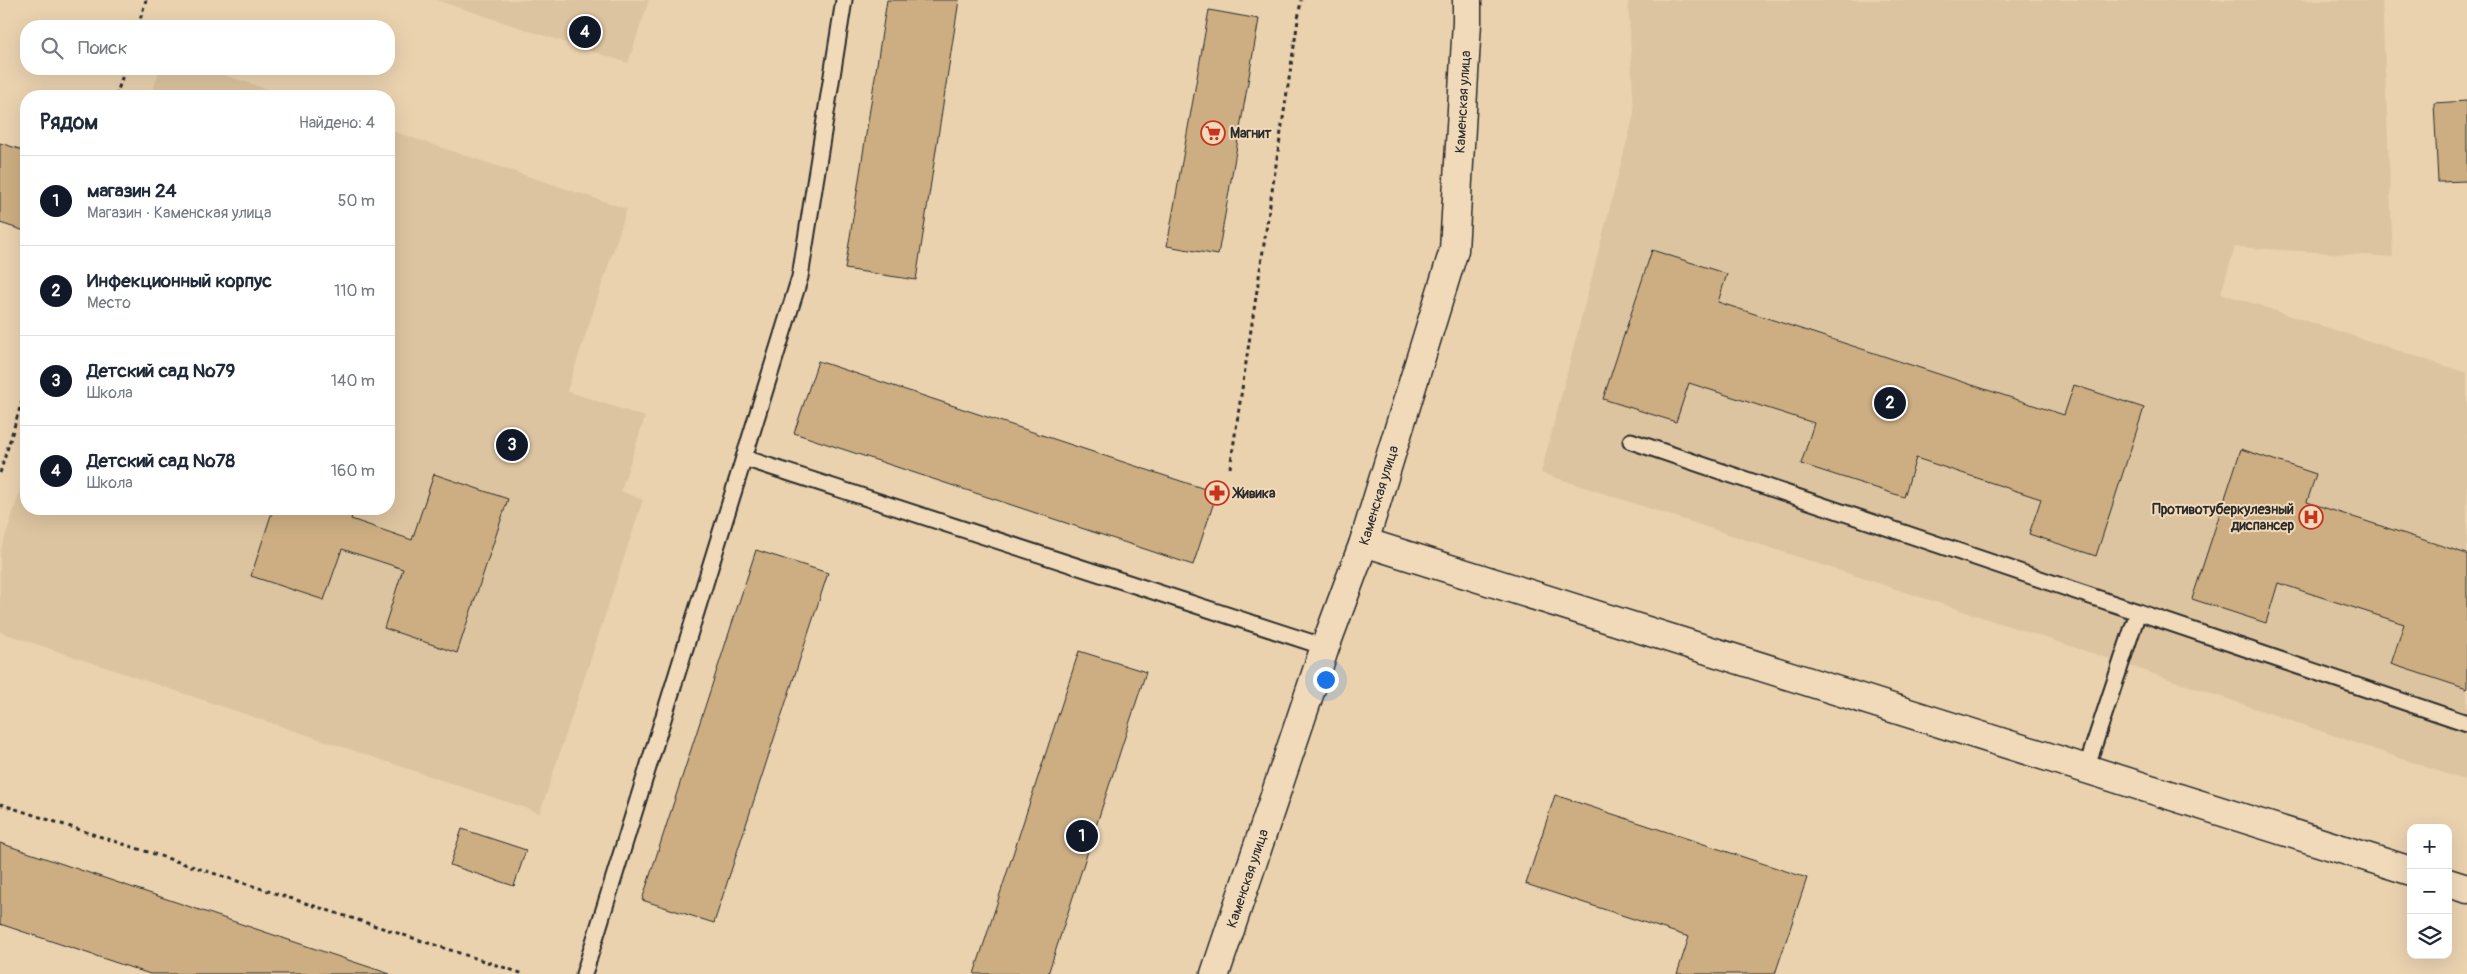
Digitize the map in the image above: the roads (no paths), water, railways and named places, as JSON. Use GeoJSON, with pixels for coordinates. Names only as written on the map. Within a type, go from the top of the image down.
{"type":"FeatureCollection","features":[{"type":"Feature","properties":{"kind":"street","name":"Каменская улица"},"geometry":{"type":"LineString","coordinates":[[1215,974],[1325,647],[1364,542],[1454,250],[1467,22],[1466,0]]}},
{"type":"Feature","properties":{"kind":"street"},"geometry":{"type":"LineString","coordinates":[[1364,542],[2407,871]]}},
{"type":"Feature","properties":{"kind":"street"},"geometry":{"type":"LineString","coordinates":[[2452,884],[2467,889]]}},
{"type":"Feature","properties":{"kind":"lane"},"geometry":{"type":"LineString","coordinates":[[584,974],[800,277],[844,0]]}},
{"type":"Feature","properties":{"kind":"lane"},"geometry":{"type":"LineString","coordinates":[[1631,441],[2467,723]]}},
{"type":"Feature","properties":{"kind":"lane"},"geometry":{"type":"LineString","coordinates":[[744,458],[1325,647]]}},
{"type":"Feature","properties":{"kind":"lane"},"geometry":{"type":"LineString","coordinates":[[2086,769],[2138,612]]}},
{"type":"Feature","properties":{"kind":"place","name":"Детский сад №78"},"geometry":{"type":"Point","coordinates":[585,32]}},
{"type":"Feature","properties":{"kind":"place","name":"Магнит"},"geometry":{"type":"Point","coordinates":[1213,133]}},
{"type":"Feature","properties":{"kind":"place","name":"Инфекционный корпус"},"geometry":{"type":"Point","coordinates":[1890,403]}},
{"type":"Feature","properties":{"kind":"place","name":"Детский сад №79"},"geometry":{"type":"Point","coordinates":[512,445]}},
{"type":"Feature","properties":{"kind":"place","name":"Живика"},"geometry":{"type":"Point","coordinates":[1217,493]}},
{"type":"Feature","properties":{"kind":"place","name":"Противотуберкулезный диспансер"},"geometry":{"type":"Point","coordinates":[2311,517]}},
{"type":"Feature","properties":{"kind":"place","name":"магазин 24"},"geometry":{"type":"Point","coordinates":[1082,836]}}]}
